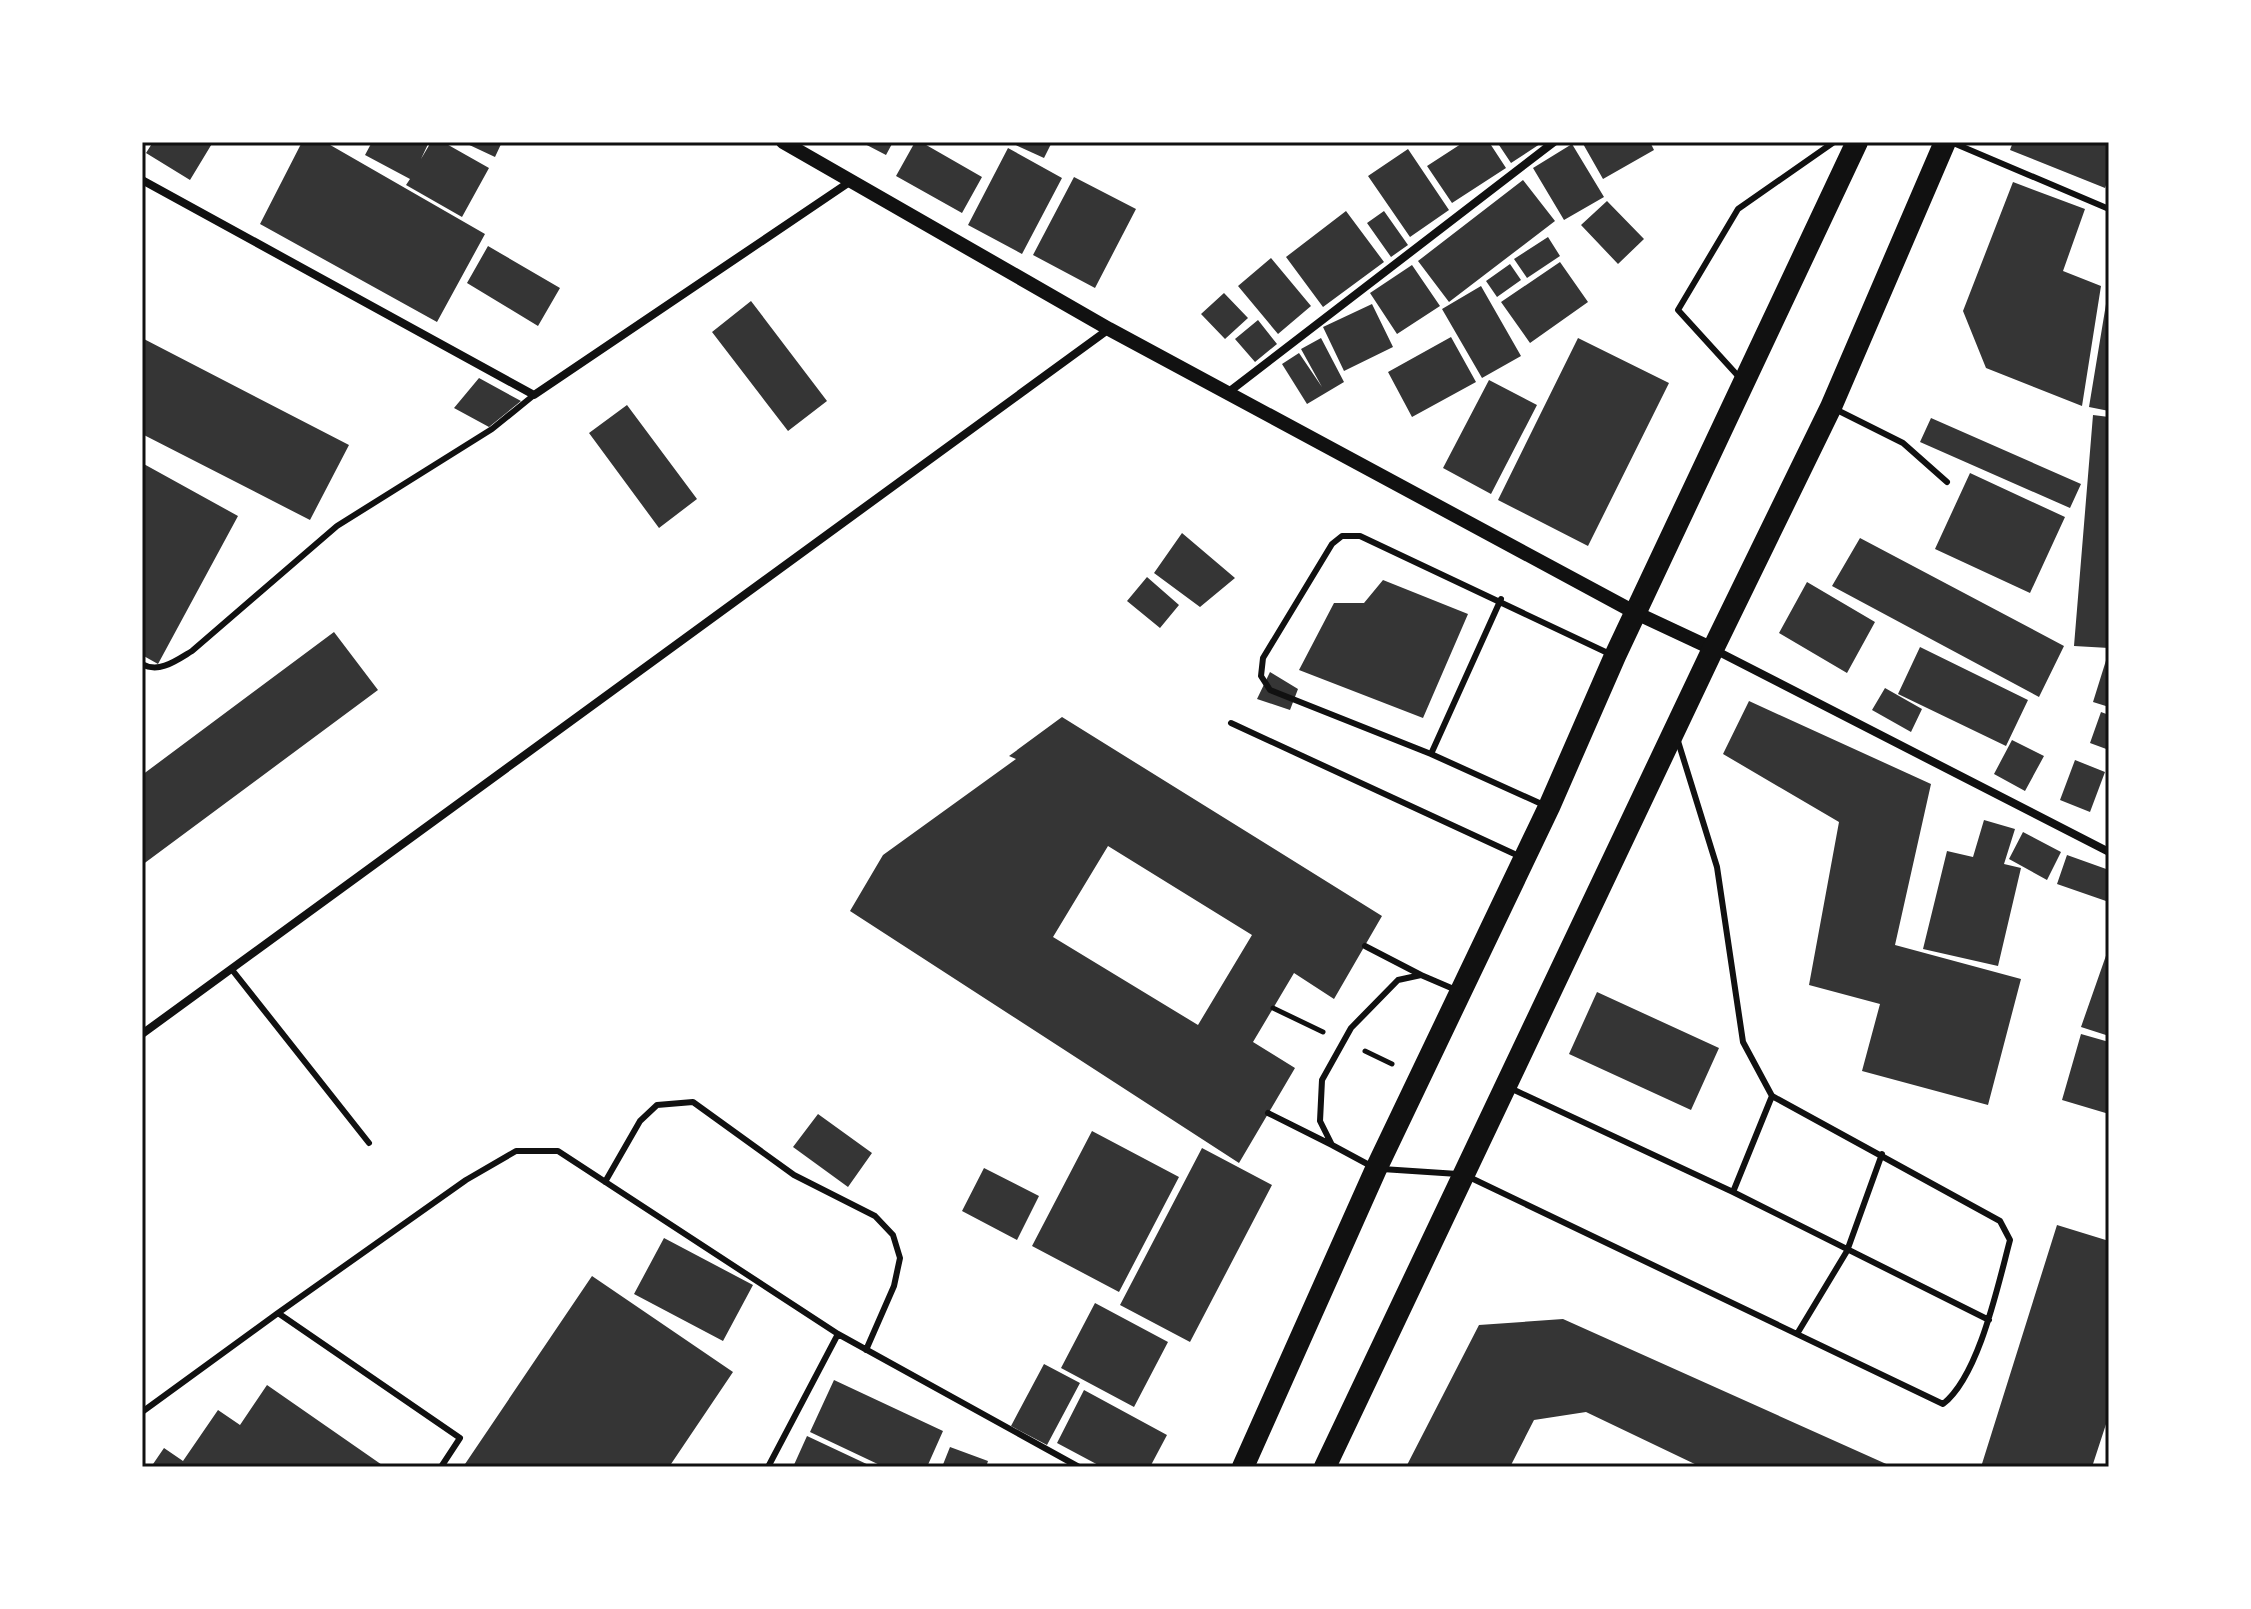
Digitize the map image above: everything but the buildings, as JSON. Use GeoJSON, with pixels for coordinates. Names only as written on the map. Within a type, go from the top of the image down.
{"type":"FeatureCollection","features":[{"type":"Feature","properties":{"kind":"highway"},"geometry":{"type":"LineString","coordinates":[[1243,1467],[1376,1169],[1549,807],[1615,656],[1857,142]]}},
{"type":"Feature","properties":{"kind":"highway"},"geometry":{"type":"LineString","coordinates":[[1325,1467],[1831,407],[1945,142]]}},
{"type":"Feature","properties":{"kind":"street"},"geometry":{"type":"LineString","coordinates":[[783,142],[1109,329],[1230,391],[1636,613],[1713,649],[2109,852]]}},
{"type":"Feature","properties":{"kind":"street"},"geometry":{"type":"LineString","coordinates":[[1230,391],[1554,142]]}},
{"type":"Feature","properties":{"kind":"street"},"geometry":{"type":"LineString","coordinates":[[142,180],[534,395],[852,181]]}},
{"type":"Feature","properties":{"kind":"street"},"geometry":{"type":"LineString","coordinates":[[142,1034],[233,971],[1109,329]]}},
{"type":"Feature","properties":{"kind":"lane"},"geometry":{"type":"LineString","coordinates":[[1744,382],[1678,310],[1738,209],[1834,142]]}},
{"type":"Feature","properties":{"kind":"lane"},"geometry":{"type":"LineString","coordinates":[[1951,142],[2109,209]]}},
{"type":"Feature","properties":{"kind":"lane"},"geometry":{"type":"LineString","coordinates":[[142,664],[149,668],[169,665],[192,651],[337,526],[492,429],[534,395]]}},
{"type":"Feature","properties":{"kind":"lane"},"geometry":{"type":"LineString","coordinates":[[1831,407],[1903,443],[1947,482]]}},
{"type":"Feature","properties":{"kind":"lane"},"geometry":{"type":"LineString","coordinates":[[1549,807],[1431,754],[1270,690],[1261,676],[1263,658],[1332,544],[1342,536],[1360,536],[1501,599],[1615,656]]}},
{"type":"Feature","properties":{"kind":"lane"},"geometry":{"type":"LineString","coordinates":[[1431,754],[1501,599]]}},
{"type":"Feature","properties":{"kind":"lane"},"geometry":{"type":"LineString","coordinates":[[1231,723],[1524,858]]}},
{"type":"Feature","properties":{"kind":"lane"},"geometry":{"type":"LineString","coordinates":[[1268,1113],[1376,1169],[1465,1175],[1943,1404],[1955,1395],[1989,1320],[2010,1240],[2000,1221],[1772,1096],[1743,1042],[1717,867],[1675,733]]}},
{"type":"Feature","properties":{"kind":"lane"},"geometry":{"type":"LineString","coordinates":[[1365,946],[1459,991]]}},
{"type":"Feature","properties":{"kind":"lane"},"geometry":{"type":"LineString","coordinates":[[233,971],[369,1143]]}},
{"type":"Feature","properties":{"kind":"lane"},"geometry":{"type":"LineString","coordinates":[[1332,1145],[1320,1121],[1322,1080],[1343,1041],[1367,1010],[1398,980],[1421,975]]}},
{"type":"Feature","properties":{"kind":"lane"},"geometry":{"type":"LineString","coordinates":[[1507,1086],[1733,1192],[1989,1320]]}},
{"type":"Feature","properties":{"kind":"lane"},"geometry":{"type":"LineString","coordinates":[[1733,1192],[1772,1096]]}},
{"type":"Feature","properties":{"kind":"lane"},"geometry":{"type":"LineString","coordinates":[[605,1182],[640,1121],[657,1105],[693,1102],[794,1175],[875,1216],[893,1235],[900,1258],[894,1286],[866,1350]]}},
{"type":"Feature","properties":{"kind":"lane"},"geometry":{"type":"LineString","coordinates":[[142,1412],[466,1180],[516,1151],[558,1151],[838,1334],[1079,1467]]}},
{"type":"Feature","properties":{"kind":"lane"},"geometry":{"type":"LineString","coordinates":[[1797,1334],[1847,1251],[1882,1154]]}},
{"type":"Feature","properties":{"kind":"lane"},"geometry":{"type":"LineString","coordinates":[[278,1313],[460,1438],[441,1467]]}},
{"type":"Feature","properties":{"kind":"lane"},"geometry":{"type":"LineString","coordinates":[[768,1467],[838,1334]]}}]}
